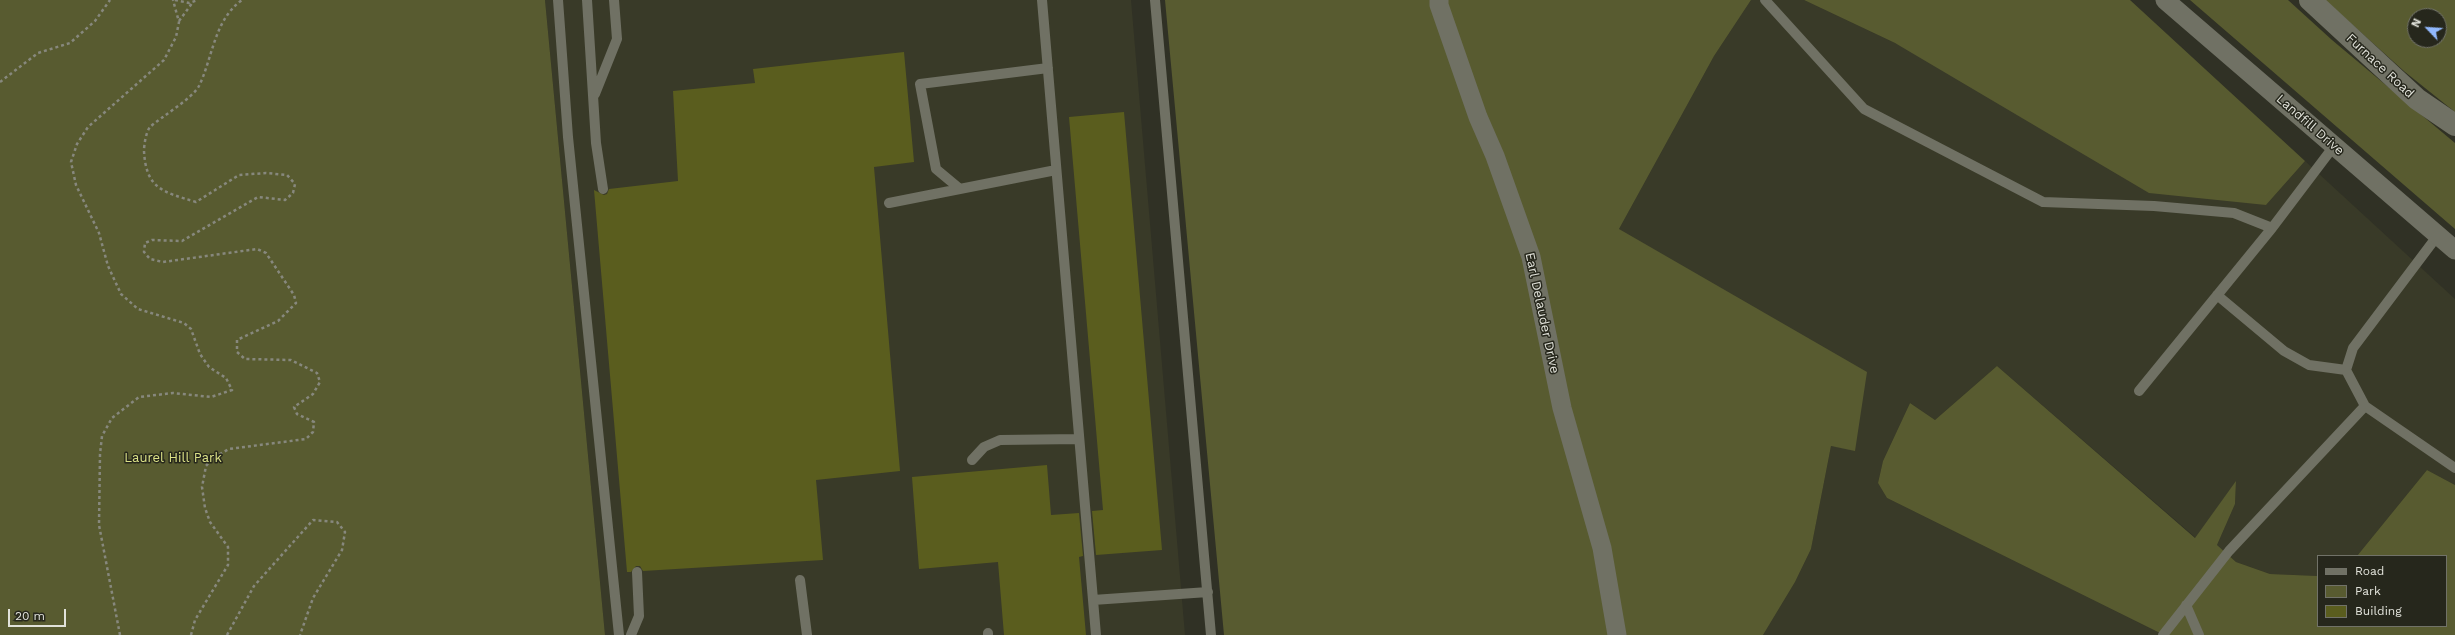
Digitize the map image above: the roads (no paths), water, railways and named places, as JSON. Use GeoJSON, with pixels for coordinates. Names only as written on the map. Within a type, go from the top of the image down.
{"type":"FeatureCollection","features":[{"type":"Feature","properties":{"kind":"main road","name":"Furnace Road"},"geometry":{"type":"LineString","coordinates":[[2310,0],[2417,99],[2455,125]]}},
{"type":"Feature","properties":{"kind":"street","name":"Earl Delauder Drive"},"geometry":{"type":"LineString","coordinates":[[1440,0],[1439,5],[1478,117],[1495,156],[1531,257],[1562,408],[1602,548],[1617,635]]}},
{"type":"Feature","properties":{"kind":"street","name":"Landfill Drive"},"geometry":{"type":"LineString","coordinates":[[2165,0],[2455,250]]}},
{"type":"Feature","properties":{"kind":"lane"},"geometry":{"type":"LineString","coordinates":[[558,0],[568,137],[619,635]]}},
{"type":"Feature","properties":{"kind":"lane"},"geometry":{"type":"LineString","coordinates":[[586,0],[596,143],[603,189]]}},
{"type":"Feature","properties":{"kind":"lane"},"geometry":{"type":"LineString","coordinates":[[593,97],[617,39],[614,0]]}},
{"type":"Feature","properties":{"kind":"lane"},"geometry":{"type":"LineString","coordinates":[[1042,0],[1096,635]]}},
{"type":"Feature","properties":{"kind":"lane"},"geometry":{"type":"LineString","coordinates":[[1155,0],[1211,635]]}},
{"type":"Feature","properties":{"kind":"lane"},"geometry":{"type":"LineString","coordinates":[[1765,0],[1864,109],[2043,202],[2154,206],[2234,213],[2272,228]]}},
{"type":"Feature","properties":{"kind":"lane"},"geometry":{"type":"LineString","coordinates":[[960,189],[936,169],[920,84],[1048,68]]}},
{"type":"Feature","properties":{"kind":"lane"},"geometry":{"type":"LineString","coordinates":[[2138,391],[2272,228],[2334,146]]}},
{"type":"Feature","properties":{"kind":"lane"},"geometry":{"type":"LineString","coordinates":[[889,203],[1056,170]]}},
{"type":"Feature","properties":{"kind":"lane"},"geometry":{"type":"LineString","coordinates":[[2438,235],[2353,348],[2346,370],[2365,406],[2455,468]]}},
{"type":"Feature","properties":{"kind":"lane"},"geometry":{"type":"LineString","coordinates":[[2217,295],[2284,351],[2309,365],[2346,370]]}},
{"type":"Feature","properties":{"kind":"lane"},"geometry":{"type":"LineString","coordinates":[[2163,635],[2228,551],[2365,406]]}},
{"type":"Feature","properties":{"kind":"lane"},"geometry":{"type":"LineString","coordinates":[[972,460],[984,447],[1000,440],[1079,439]]}},
{"type":"Feature","properties":{"kind":"lane"},"geometry":{"type":"LineString","coordinates":[[631,635],[639,616],[637,572]]}},
{"type":"Feature","properties":{"kind":"lane"},"geometry":{"type":"LineString","coordinates":[[800,580],[807,635]]}},
{"type":"Feature","properties":{"kind":"lane"},"geometry":{"type":"LineString","coordinates":[[1093,600],[1208,592]]}},
{"type":"Feature","properties":{"kind":"lane"},"geometry":{"type":"LineString","coordinates":[[2186,605],[2199,635]]}},
{"type":"Feature","properties":{"kind":"park label","name":"Laurel Hill Park"},"geometry":{"type":"Point","coordinates":[173,458]}}]}
